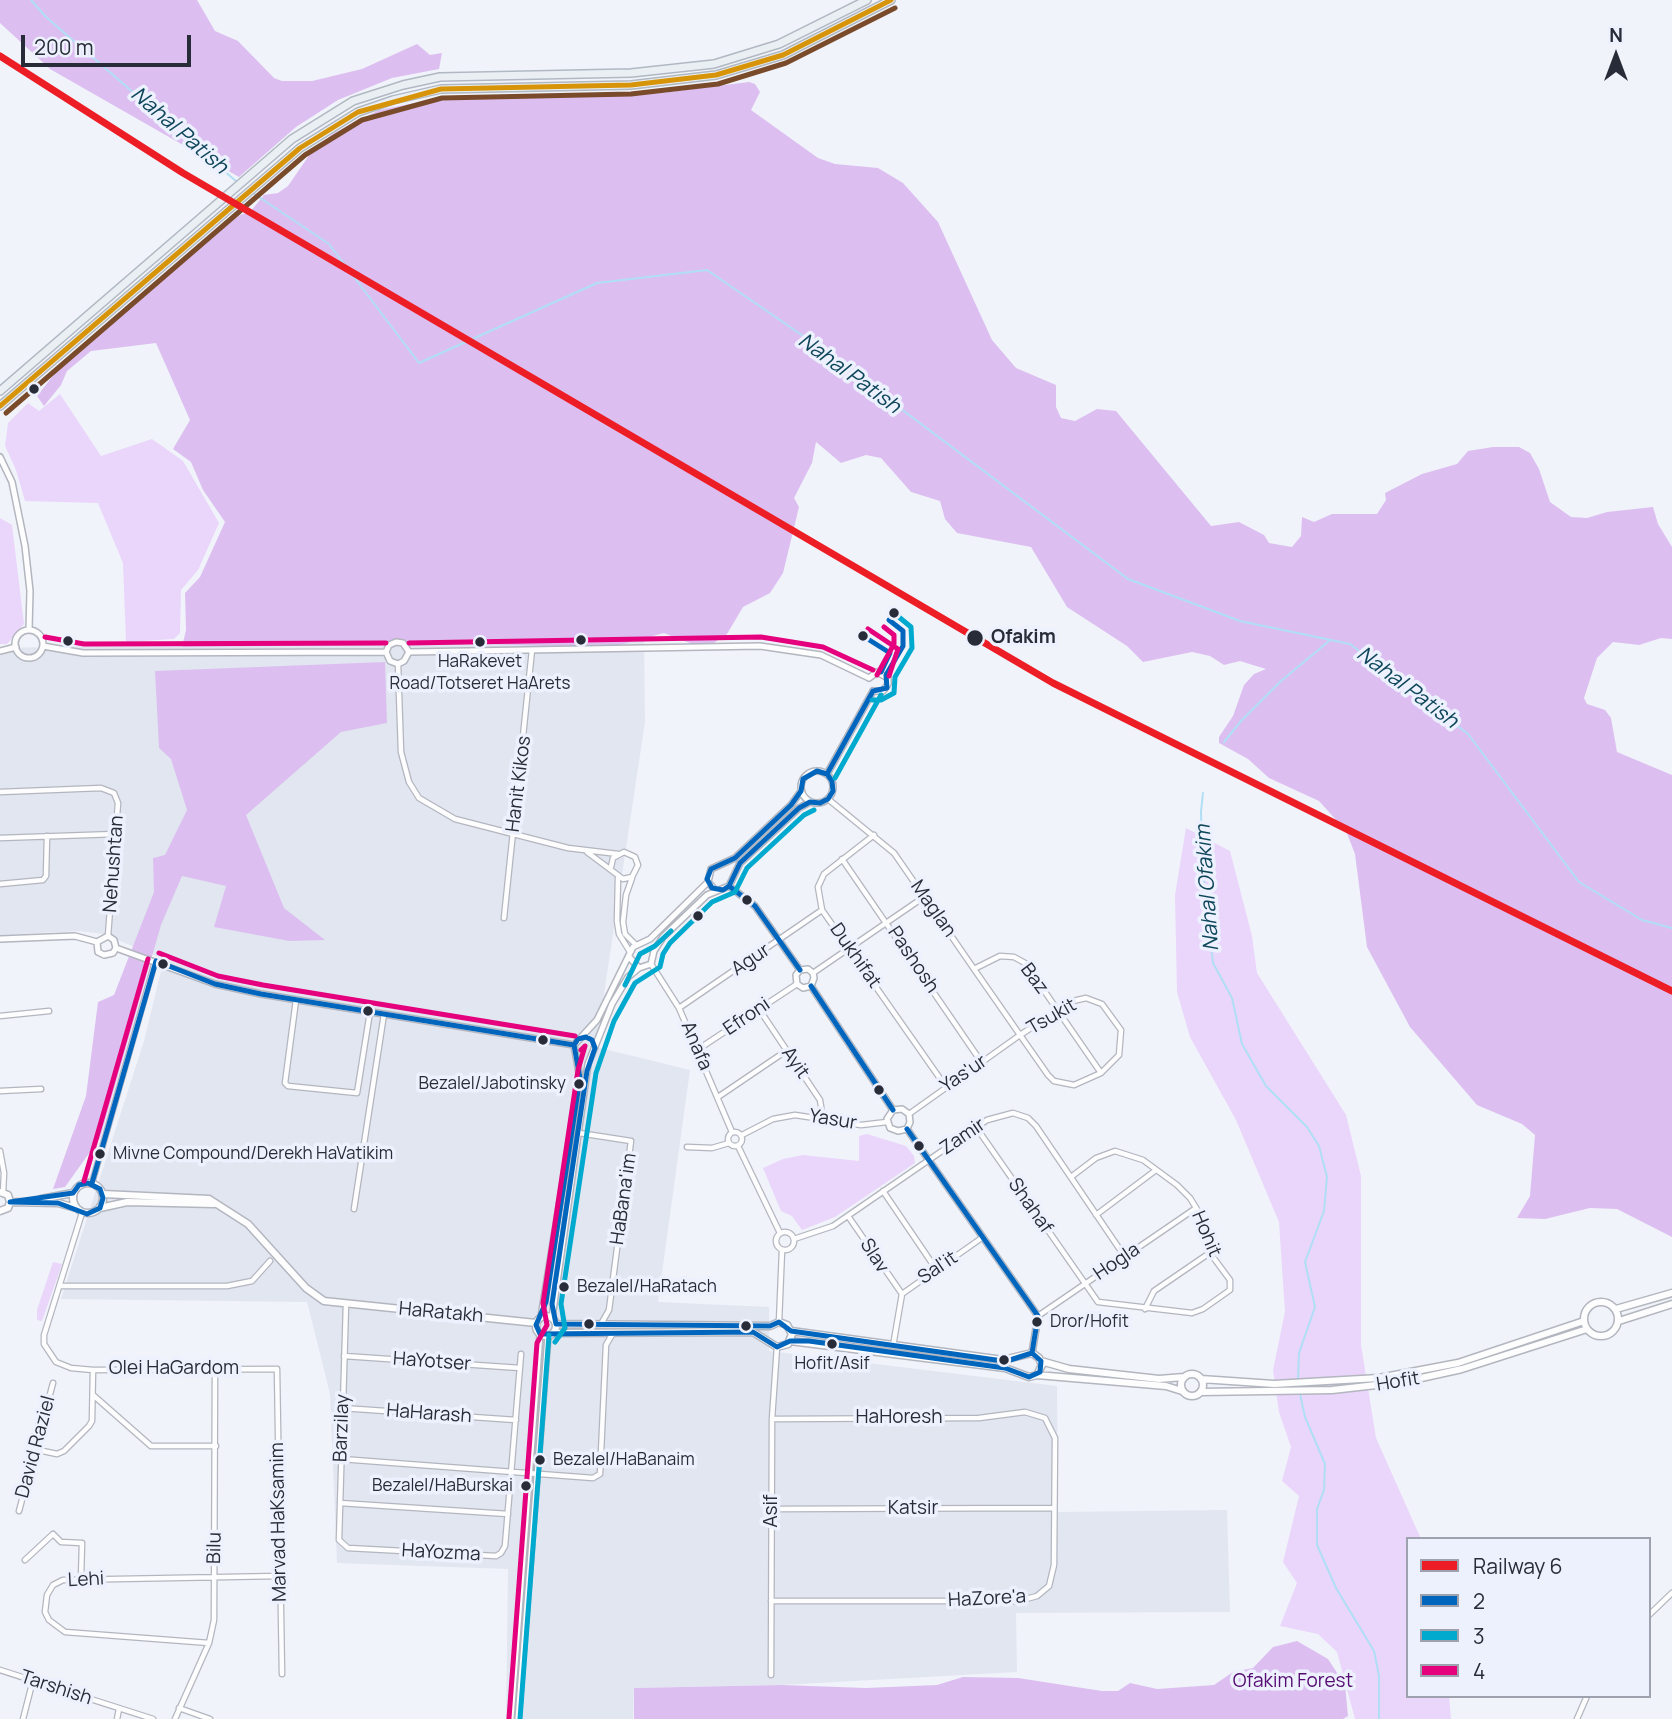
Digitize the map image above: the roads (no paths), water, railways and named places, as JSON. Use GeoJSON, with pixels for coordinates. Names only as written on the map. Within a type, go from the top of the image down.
{"type":"FeatureCollection","features":[{"type":"Feature","properties":{"kind":"main road"},"geometry":{"type":"LineString","coordinates":[[0,391],[253,172],[324,117],[353,101],[390,89],[459,76],[631,73],[714,64],[779,44],[867,0]]}},
{"type":"Feature","properties":{"kind":"main road"},"geometry":{"type":"LineString","coordinates":[[0,406],[262,179],[330,127],[358,112],[400,98],[460,87],[631,85],[716,75],[783,55],[891,0]]}},
{"type":"Feature","properties":{"kind":"main road"},"geometry":{"type":"LineString","coordinates":[[1,1193],[10,1202],[24,1201],[73,1193],[79,1185],[92,1183],[103,1194],[201,1198],[223,1206]]}},
{"type":"Feature","properties":{"kind":"main road"},"geometry":{"type":"LineString","coordinates":[[73,1193],[76,1208]]}},
{"type":"Feature","properties":{"kind":"main road"},"geometry":{"type":"LineString","coordinates":[[100,1208],[103,1194]]}},
{"type":"Feature","properties":{"kind":"main road"},"geometry":{"type":"LineString","coordinates":[[24,1201],[58,1203],[76,1208],[82,1213],[91,1213],[100,1208],[127,1202],[223,1206]]}},
{"type":"Feature","properties":{"kind":"main road"},"geometry":{"type":"LineString","coordinates":[[0,1211],[8,1209],[10,1202]]}},
{"type":"Feature","properties":{"kind":"main road","name":"HaRatakh"},"geometry":{"type":"LineString","coordinates":[[223,1206],[261,1236],[311,1293],[324,1301],[536,1323]]}},
{"type":"Feature","properties":{"kind":"main road"},"geometry":{"type":"LineString","coordinates":[[1616,1309],[1672,1293]]}},
{"type":"Feature","properties":{"kind":"main road"},"geometry":{"type":"LineString","coordinates":[[1595,1302],[1609,1303],[1616,1309],[1619,1321],[1615,1330],[1605,1336],[1596,1335],[1587,1329],[1584,1321],[1587,1309],[1595,1302]]}},
{"type":"Feature","properties":{"kind":"main road"},"geometry":{"type":"LineString","coordinates":[[1619,1321],[1672,1304]]}},
{"type":"Feature","properties":{"kind":"main road"},"geometry":{"type":"LineString","coordinates":[[790,1341],[791,1331],[787,1325],[779,1322],[770,1326],[620,1325],[599,1329],[551,1334],[540,1334],[536,1323],[541,1317],[554,1321],[599,1329],[613,1332],[753,1332],[777,1347],[790,1341],[1019,1371],[1025,1377],[1037,1375],[1166,1386],[1192,1396],[1201,1392],[1201,1378],[1191,1374],[1158,1379],[1069,1369],[1041,1361],[1032,1353],[1003,1360],[791,1331]]}},
{"type":"Feature","properties":{"kind":"main road"},"geometry":{"type":"LineString","coordinates":[[551,1334],[554,1321]]}},
{"type":"Feature","properties":{"kind":"main road","name":"Hofit"},"geometry":{"type":"LineString","coordinates":[[1358,1384],[1458,1363],[1584,1321]]}},
{"type":"Feature","properties":{"kind":"main road"},"geometry":{"type":"LineString","coordinates":[[767,1339],[770,1326]]}},
{"type":"Feature","properties":{"kind":"main road","name":"Hofit"},"geometry":{"type":"LineString","coordinates":[[1201,1392],[1358,1384],[1462,1369],[1587,1329]]}},
{"type":"Feature","properties":{"kind":"main road"},"geometry":{"type":"LineString","coordinates":[[1019,1358],[1019,1371]]}},
{"type":"Feature","properties":{"kind":"main road"},"geometry":{"type":"LineString","coordinates":[[1037,1375],[1041,1361]]}},
{"type":"Feature","properties":{"kind":"main road"},"geometry":{"type":"LineString","coordinates":[[1182,1391],[1184,1377]]}},
{"type":"Feature","properties":{"kind":"main road","name":"Hofit"},"geometry":{"type":"LineString","coordinates":[[1201,1378],[1274,1388]]}},
{"type":"Feature","properties":{"kind":"street"},"geometry":{"type":"LineString","coordinates":[[0,457],[12,482],[25,546],[30,591],[29,630]]}},
{"type":"Feature","properties":{"kind":"street"},"geometry":{"type":"LineString","coordinates":[[29,630],[41,636],[43,646],[39,654],[29,657],[19,654],[16,647],[18,636],[29,630]]}},
{"type":"Feature","properties":{"kind":"street"},"geometry":{"type":"LineString","coordinates":[[399,642],[406,645],[409,652],[407,659],[398,664],[390,661],[386,652],[392,643],[399,642]]}},
{"type":"Feature","properties":{"kind":"street"},"geometry":{"type":"LineString","coordinates":[[43,646],[83,653],[386,652]]}},
{"type":"Feature","properties":{"kind":"street"},"geometry":{"type":"LineString","coordinates":[[0,652],[16,647]]}},
{"type":"Feature","properties":{"kind":"street"},"geometry":{"type":"LineString","coordinates":[[409,652],[771,647],[821,655],[869,678],[873,691],[827,774]]}},
{"type":"Feature","properties":{"kind":"street","name":"Hanit Kikos"},"geometry":{"type":"LineString","coordinates":[[504,918],[533,650]]}},
{"type":"Feature","properties":{"kind":"street"},"geometry":{"type":"LineString","coordinates":[[398,664],[401,752],[409,782],[419,798],[455,819],[586,851],[628,853],[635,857],[638,865],[626,895],[623,922],[625,934],[636,945]]}},
{"type":"Feature","properties":{"kind":"street"},"geometry":{"type":"LineString","coordinates":[[869,678],[877,672],[888,677],[887,688],[879,692],[873,691]]}},
{"type":"Feature","properties":{"kind":"street"},"geometry":{"type":"LineString","coordinates":[[574,1045],[597,1020],[636,945],[643,943],[708,882],[711,869],[735,858],[791,806],[807,775],[817,771],[827,774],[833,786],[828,799],[820,803],[810,802],[789,817],[740,863],[729,886]]}},
{"type":"Feature","properties":{"kind":"street","name":"Nehushtan"},"geometry":{"type":"LineString","coordinates":[[0,792],[100,788],[114,793],[118,803],[108,936]]}},
{"type":"Feature","properties":{"kind":"street"},"geometry":{"type":"LineString","coordinates":[[801,791],[810,802]]}},
{"type":"Feature","properties":{"kind":"street","name":"Maglan"},"geometry":{"type":"LineString","coordinates":[[828,799],[894,853],[1020,1035]]}},
{"type":"Feature","properties":{"kind":"street"},"geometry":{"type":"LineString","coordinates":[[0,838],[116,834]]}},
{"type":"Feature","properties":{"kind":"street","name":"Dukhifat"},"geometry":{"type":"LineString","coordinates":[[875,835],[842,859],[821,879],[818,897],[822,910],[946,1087]]}},
{"type":"Feature","properties":{"kind":"street"},"geometry":{"type":"LineString","coordinates":[[0,884],[43,880],[46,876],[47,836]]}},
{"type":"Feature","properties":{"kind":"street"},"geometry":{"type":"LineString","coordinates":[[586,851],[611,867],[618,878],[619,934],[639,968]]}},
{"type":"Feature","properties":{"kind":"street"},"geometry":{"type":"LineString","coordinates":[[611,867],[618,854]]}},
{"type":"Feature","properties":{"kind":"street","name":"Pashosh"},"geometry":{"type":"LineString","coordinates":[[842,859],[982,1063]]}},
{"type":"Feature","properties":{"kind":"street"},"geometry":{"type":"LineString","coordinates":[[721,866],[732,876]]}},
{"type":"Feature","properties":{"kind":"street"},"geometry":{"type":"LineString","coordinates":[[618,878],[632,877]]}},
{"type":"Feature","properties":{"kind":"street"},"geometry":{"type":"LineString","coordinates":[[708,882],[715,890]]}},
{"type":"Feature","properties":{"kind":"street"},"geometry":{"type":"LineString","coordinates":[[554,1321],[594,1043],[621,988],[639,968],[651,964],[654,951],[663,937],[715,890],[729,886]]}},
{"type":"Feature","properties":{"kind":"street"},"geometry":{"type":"LineString","coordinates":[[729,886],[755,906],[800,970],[813,973],[924,897]]}},
{"type":"Feature","properties":{"kind":"street","name":"Agur"},"geometry":{"type":"LineString","coordinates":[[679,1008],[822,910]]}},
{"type":"Feature","properties":{"kind":"street"},"geometry":{"type":"LineString","coordinates":[[0,939],[65,936],[97,942],[108,936],[114,940],[116,948],[113,953],[104,956],[97,949],[97,942]]}},
{"type":"Feature","properties":{"kind":"street"},"geometry":{"type":"LineString","coordinates":[[643,943],[654,951]]}},
{"type":"Feature","properties":{"kind":"street"},"geometry":{"type":"LineString","coordinates":[[116,948],[215,984],[296,1000],[574,1045]]}},
{"type":"Feature","properties":{"kind":"street","name":"Baz"},"geometry":{"type":"LineString","coordinates":[[974,969],[1000,956],[1020,959],[1030,969],[1101,1073]]}},
{"type":"Feature","properties":{"kind":"street"},"geometry":{"type":"LineString","coordinates":[[92,1183],[156,961]]}},
{"type":"Feature","properties":{"kind":"street","name":"Anafa"},"geometry":{"type":"LineString","coordinates":[[651,964],[679,1008],[732,1132]]}},
{"type":"Feature","properties":{"kind":"street"},"geometry":{"type":"LineString","coordinates":[[800,970],[796,975],[797,984],[803,988],[811,986]]}},
{"type":"Feature","properties":{"kind":"street"},"geometry":{"type":"LineString","coordinates":[[811,986],[813,973]]}},
{"type":"Feature","properties":{"kind":"street","name":"Efroni"},"geometry":{"type":"LineString","coordinates":[[697,1050],[797,984]]}},
{"type":"Feature","properties":{"kind":"street"},"geometry":{"type":"LineString","coordinates":[[811,986],[893,1110]]}},
{"type":"Feature","properties":{"kind":"street","name":"Tsukit"},"geometry":{"type":"LineString","coordinates":[[1091,999],[1107,1007],[1118,1023],[1122,1037],[1119,1055],[1101,1073],[1082,1084],[1060,1084],[1048,1075],[1020,1035],[1073,1001],[1091,999]]}},
{"type":"Feature","properties":{"kind":"street"},"geometry":{"type":"LineString","coordinates":[[296,1000],[285,1083],[288,1086],[357,1093],[370,1012]]}},
{"type":"Feature","properties":{"kind":"street","name":"Ayit"},"geometry":{"type":"LineString","coordinates":[[758,1009],[820,1100],[823,1119]]}},
{"type":"Feature","properties":{"kind":"street"},"geometry":{"type":"LineString","coordinates":[[0,1016],[49,1012]]}},
{"type":"Feature","properties":{"kind":"street"},"geometry":{"type":"LineString","coordinates":[[354,1209],[384,1014]]}},
{"type":"Feature","properties":{"kind":"street","name":"Yas'ur"},"geometry":{"type":"LineString","coordinates":[[909,1114],[1020,1035]]}},
{"type":"Feature","properties":{"kind":"street"},"geometry":{"type":"LineString","coordinates":[[584,1036],[594,1043]]}},
{"type":"Feature","properties":{"kind":"street"},"geometry":{"type":"LineString","coordinates":[[541,1317],[578,1096],[578,1055],[574,1045]]}},
{"type":"Feature","properties":{"kind":"street"},"geometry":{"type":"LineString","coordinates":[[718,1097],[786,1051]]}},
{"type":"Feature","properties":{"kind":"street"},"geometry":{"type":"LineString","coordinates":[[578,1055],[591,1055]]}},
{"type":"Feature","properties":{"kind":"street"},"geometry":{"type":"LineString","coordinates":[[0,1091],[41,1089]]}},
{"type":"Feature","properties":{"kind":"street"},"geometry":{"type":"LineString","coordinates":[[902,1109],[909,1114],[910,1122],[906,1129],[895,1131],[887,1122],[893,1110],[902,1109]]}},
{"type":"Feature","properties":{"kind":"street","name":"Zamir"},"geometry":{"type":"LineString","coordinates":[[794,1238],[825,1230],[976,1127],[1006,1113],[1028,1118],[1125,1256]]}},
{"type":"Feature","properties":{"kind":"street","name":"Yasur"},"geometry":{"type":"LineString","coordinates":[[742,1135],[784,1116],[805,1115],[861,1125],[887,1122]]}},
{"type":"Feature","properties":{"kind":"street","name":"Shahaf"},"geometry":{"type":"LineString","coordinates":[[976,1127],[1084,1284]]}},
{"type":"Feature","properties":{"kind":"street"},"geometry":{"type":"LineString","coordinates":[[906,1129],[1038,1316],[1032,1353]]}},
{"type":"Feature","properties":{"kind":"street"},"geometry":{"type":"LineString","coordinates":[[729,1143],[732,1132],[742,1135],[738,1146],[780,1233]]}},
{"type":"Feature","properties":{"kind":"street","name":"HaBana'im"},"geometry":{"type":"LineString","coordinates":[[579,1133],[631,1140],[609,1310],[599,1329]]}},
{"type":"Feature","properties":{"kind":"street"},"geometry":{"type":"LineString","coordinates":[[687,1147],[706,1149],[729,1143],[738,1146]]}},
{"type":"Feature","properties":{"kind":"street"},"geometry":{"type":"LineString","coordinates":[[0,1150],[4,1173],[1,1193]]}},
{"type":"Feature","properties":{"kind":"street","name":"Hohit"},"geometry":{"type":"LineString","coordinates":[[1071,1177],[1096,1158],[1115,1150],[1126,1152],[1156,1170],[1177,1185],[1196,1208],[1210,1252],[1230,1280],[1227,1294],[1192,1313],[1103,1304],[1094,1298],[1084,1284]]}},
{"type":"Feature","properties":{"kind":"street"},"geometry":{"type":"LineString","coordinates":[[1096,1215],[1156,1170]]}},
{"type":"Feature","properties":{"kind":"street"},"geometry":{"type":"LineString","coordinates":[[883,1191],[936,1269]]}},
{"type":"Feature","properties":{"kind":"street","name":"Hogla"},"geometry":{"type":"LineString","coordinates":[[1038,1316],[1196,1208]]}},
{"type":"Feature","properties":{"kind":"street"},"geometry":{"type":"LineString","coordinates":[[82,1213],[60,1286],[227,1286],[252,1281],[270,1261]]}},
{"type":"Feature","properties":{"kind":"street","name":"Slav"},"geometry":{"type":"LineString","coordinates":[[848,1216],[902,1294]]}},
{"type":"Feature","properties":{"kind":"street"},"geometry":{"type":"LineString","coordinates":[[780,1233],[789,1232],[794,1238],[790,1248],[782,1250]]}},
{"type":"Feature","properties":{"kind":"street"},"geometry":{"type":"LineString","coordinates":[[779,1322],[782,1250],[775,1241],[780,1233]]}},
{"type":"Feature","properties":{"kind":"street","name":"Sal'it"},"geometry":{"type":"LineString","coordinates":[[893,1346],[902,1294],[983,1237]]}},
{"type":"Feature","properties":{"kind":"street"},"geometry":{"type":"LineString","coordinates":[[1145,1309],[1154,1292],[1210,1252]]}},
{"type":"Feature","properties":{"kind":"street","name":"Olei HaGardom"},"geometry":{"type":"LineString","coordinates":[[60,1286],[44,1344],[56,1362],[71,1368],[276,1369]]}},
{"type":"Feature","properties":{"kind":"street","name":"Barzilay"},"geometry":{"type":"LineString","coordinates":[[346,1304],[338,1540],[348,1548]]}},
{"type":"Feature","properties":{"kind":"street"},"geometry":{"type":"LineString","coordinates":[[609,1310],[620,1325]]}},
{"type":"Feature","properties":{"kind":"street"},"geometry":{"type":"LineString","coordinates":[[599,1329],[606,1345]]}},
{"type":"Feature","properties":{"kind":"street"},"geometry":{"type":"LineString","coordinates":[[341,1459],[593,1478],[600,1474],[606,1345],[613,1332]]}},
{"type":"Feature","properties":{"kind":"street"},"geometry":{"type":"LineString","coordinates":[[518,1719],[540,1334]]}},
{"type":"Feature","properties":{"kind":"street"},"geometry":{"type":"LineString","coordinates":[[511,1719],[533,1474],[551,1334]]}},
{"type":"Feature","properties":{"kind":"street","name":"Asif"},"geometry":{"type":"LineString","coordinates":[[771,1675],[772,1419],[777,1347]]}},
{"type":"Feature","properties":{"kind":"street","name":"HaYozma"},"geometry":{"type":"LineString","coordinates":[[348,1548],[496,1556],[505,1546],[521,1354]]}},
{"type":"Feature","properties":{"kind":"street","name":"HaYotser"},"geometry":{"type":"LineString","coordinates":[[344,1356],[520,1368]]}},
{"type":"Feature","properties":{"kind":"street","name":"Bilu"},"geometry":{"type":"LineString","coordinates":[[174,1719],[209,1643],[214,1620],[215,1368]]}},
{"type":"Feature","properties":{"kind":"street","name":"Marvad HaKsamim"},"geometry":{"type":"LineString","coordinates":[[276,1369],[282,1674]]}},
{"type":"Feature","properties":{"kind":"street"},"geometry":{"type":"LineString","coordinates":[[37,1450],[57,1454],[64,1451],[92,1421],[93,1370]]}},
{"type":"Feature","properties":{"kind":"street","name":"David Raziel"},"geometry":{"type":"LineString","coordinates":[[19,1511],[53,1383]]}},
{"type":"Feature","properties":{"kind":"street"},"geometry":{"type":"LineString","coordinates":[[93,1395],[151,1447],[216,1446]]}},
{"type":"Feature","properties":{"kind":"street","name":"HaHarash"},"geometry":{"type":"LineString","coordinates":[[342,1408],[516,1420]]}},
{"type":"Feature","properties":{"kind":"street","name":"HaHoresh"},"geometry":{"type":"LineString","coordinates":[[772,1419],[979,1418],[1025,1412]]}},
{"type":"Feature","properties":{"kind":"street","name":"HaZore'a"},"geometry":{"type":"LineString","coordinates":[[771,1601],[1029,1599],[1044,1591],[1053,1580],[1054,1432],[1045,1418],[1025,1412]]}},
{"type":"Feature","properties":{"kind":"street"},"geometry":{"type":"LineString","coordinates":[[340,1503],[508,1514]]}},
{"type":"Feature","properties":{"kind":"street","name":"Katsir"},"geometry":{"type":"LineString","coordinates":[[772,1509],[1055,1508]]}},
{"type":"Feature","properties":{"kind":"street"},"geometry":{"type":"LineString","coordinates":[[25,1560],[53,1534],[61,1542],[82,1543],[81,1578]]}},
{"type":"Feature","properties":{"kind":"street","name":"Lehi"},"geometry":{"type":"LineString","coordinates":[[209,1643],[65,1632],[49,1620],[45,1612],[47,1595],[58,1581],[81,1578],[280,1576]]}},
{"type":"Feature","properties":{"kind":"street"},"geometry":{"type":"LineString","coordinates":[[1651,1613],[1672,1593]]}},
{"type":"Feature","properties":{"kind":"street","name":"Tarshish"},"geometry":{"type":"LineString","coordinates":[[0,1670],[153,1719]]}},
{"type":"Feature","properties":{"kind":"street"},"geometry":{"type":"LineString","coordinates":[[23,1719],[33,1679]]}},
{"type":"Feature","properties":{"kind":"street"},"geometry":{"type":"LineString","coordinates":[[1577,1719],[1586,1698]]}},
{"type":"Feature","properties":{"kind":"street"},"geometry":{"type":"LineString","coordinates":[[179,1708],[210,1719]]}},
{"type":"Feature","properties":{"kind":"street"},"geometry":{"type":"LineString","coordinates":[[117,1719],[119,1709]]}},
{"type":"Feature","properties":{"kind":"waterway","name":"Nahal Patish"},"geometry":{"type":"LineString","coordinates":[[31,0],[46,17],[237,182]]}},
{"type":"Feature","properties":{"kind":"waterway","name":"Nahal Patish"},"geometry":{"type":"LineString","coordinates":[[253,193],[329,244],[419,363],[597,283],[707,270],[809,340],[1128,579],[1240,621],[1350,644],[1468,734],[1579,882],[1642,920],[1672,928]]}},
{"type":"Feature","properties":{"kind":"waterway","name":"Nahal Ofakim"},"geometry":{"type":"LineString","coordinates":[[1224,742],[1281,681],[1329,641]]}},
{"type":"Feature","properties":{"kind":"waterway","name":"Nahal Ofakim"},"geometry":{"type":"LineString","coordinates":[[1203,793],[1202,863],[1213,963],[1232,998],[1242,1044],[1266,1086],[1307,1127],[1319,1146],[1327,1177],[1324,1211],[1305,1262],[1315,1307],[1299,1353],[1298,1379]]}},
{"type":"Feature","properties":{"kind":"waterway","name":"Nahal Ofakim"},"geometry":{"type":"LineString","coordinates":[[1298,1385],[1305,1417],[1325,1464],[1324,1490],[1317,1509],[1317,1545],[1336,1588],[1374,1651],[1379,1676],[1379,1719]]}},
{"type":"Feature","properties":{"kind":"rail line","name":"6"},"geometry":{"type":"LineString","coordinates":[[0,56],[183,173],[1053,683],[1672,991]]}},
{"type":"Feature","properties":{"kind":"place","name":"Ofakim"},"geometry":{"type":"Point","coordinates":[975,638]}},
{"type":"Feature","properties":{"kind":"place","name":"HaRakevet Road/Totseret HaArets"},"geometry":{"type":"Point","coordinates":[480,642]}},
{"type":"Feature","properties":{"kind":"place","name":"Bezalel/Jabotinsky"},"geometry":{"type":"Point","coordinates":[579,1084]}},
{"type":"Feature","properties":{"kind":"place","name":"Mivne Compound/Derekh HaVatikim"},"geometry":{"type":"Point","coordinates":[100,1154]}},
{"type":"Feature","properties":{"kind":"place","name":"Bezalel/HaRatach"},"geometry":{"type":"Point","coordinates":[564,1287]}},
{"type":"Feature","properties":{"kind":"place","name":"Dror/Hofit"},"geometry":{"type":"Point","coordinates":[1037,1322]}},
{"type":"Feature","properties":{"kind":"place","name":"Hofit/Asif"},"geometry":{"type":"Point","coordinates":[832,1344]}},
{"type":"Feature","properties":{"kind":"place","name":"Bezalel/HaBanaim"},"geometry":{"type":"Point","coordinates":[540,1460]}},
{"type":"Feature","properties":{"kind":"place","name":"Bezalel/HaBurskai"},"geometry":{"type":"Point","coordinates":[526,1486]}},
{"type":"Feature","properties":{"kind":"park label","name":"Ofakim Forest"},"geometry":{"type":"Point","coordinates":[1293,1682]}}]}
